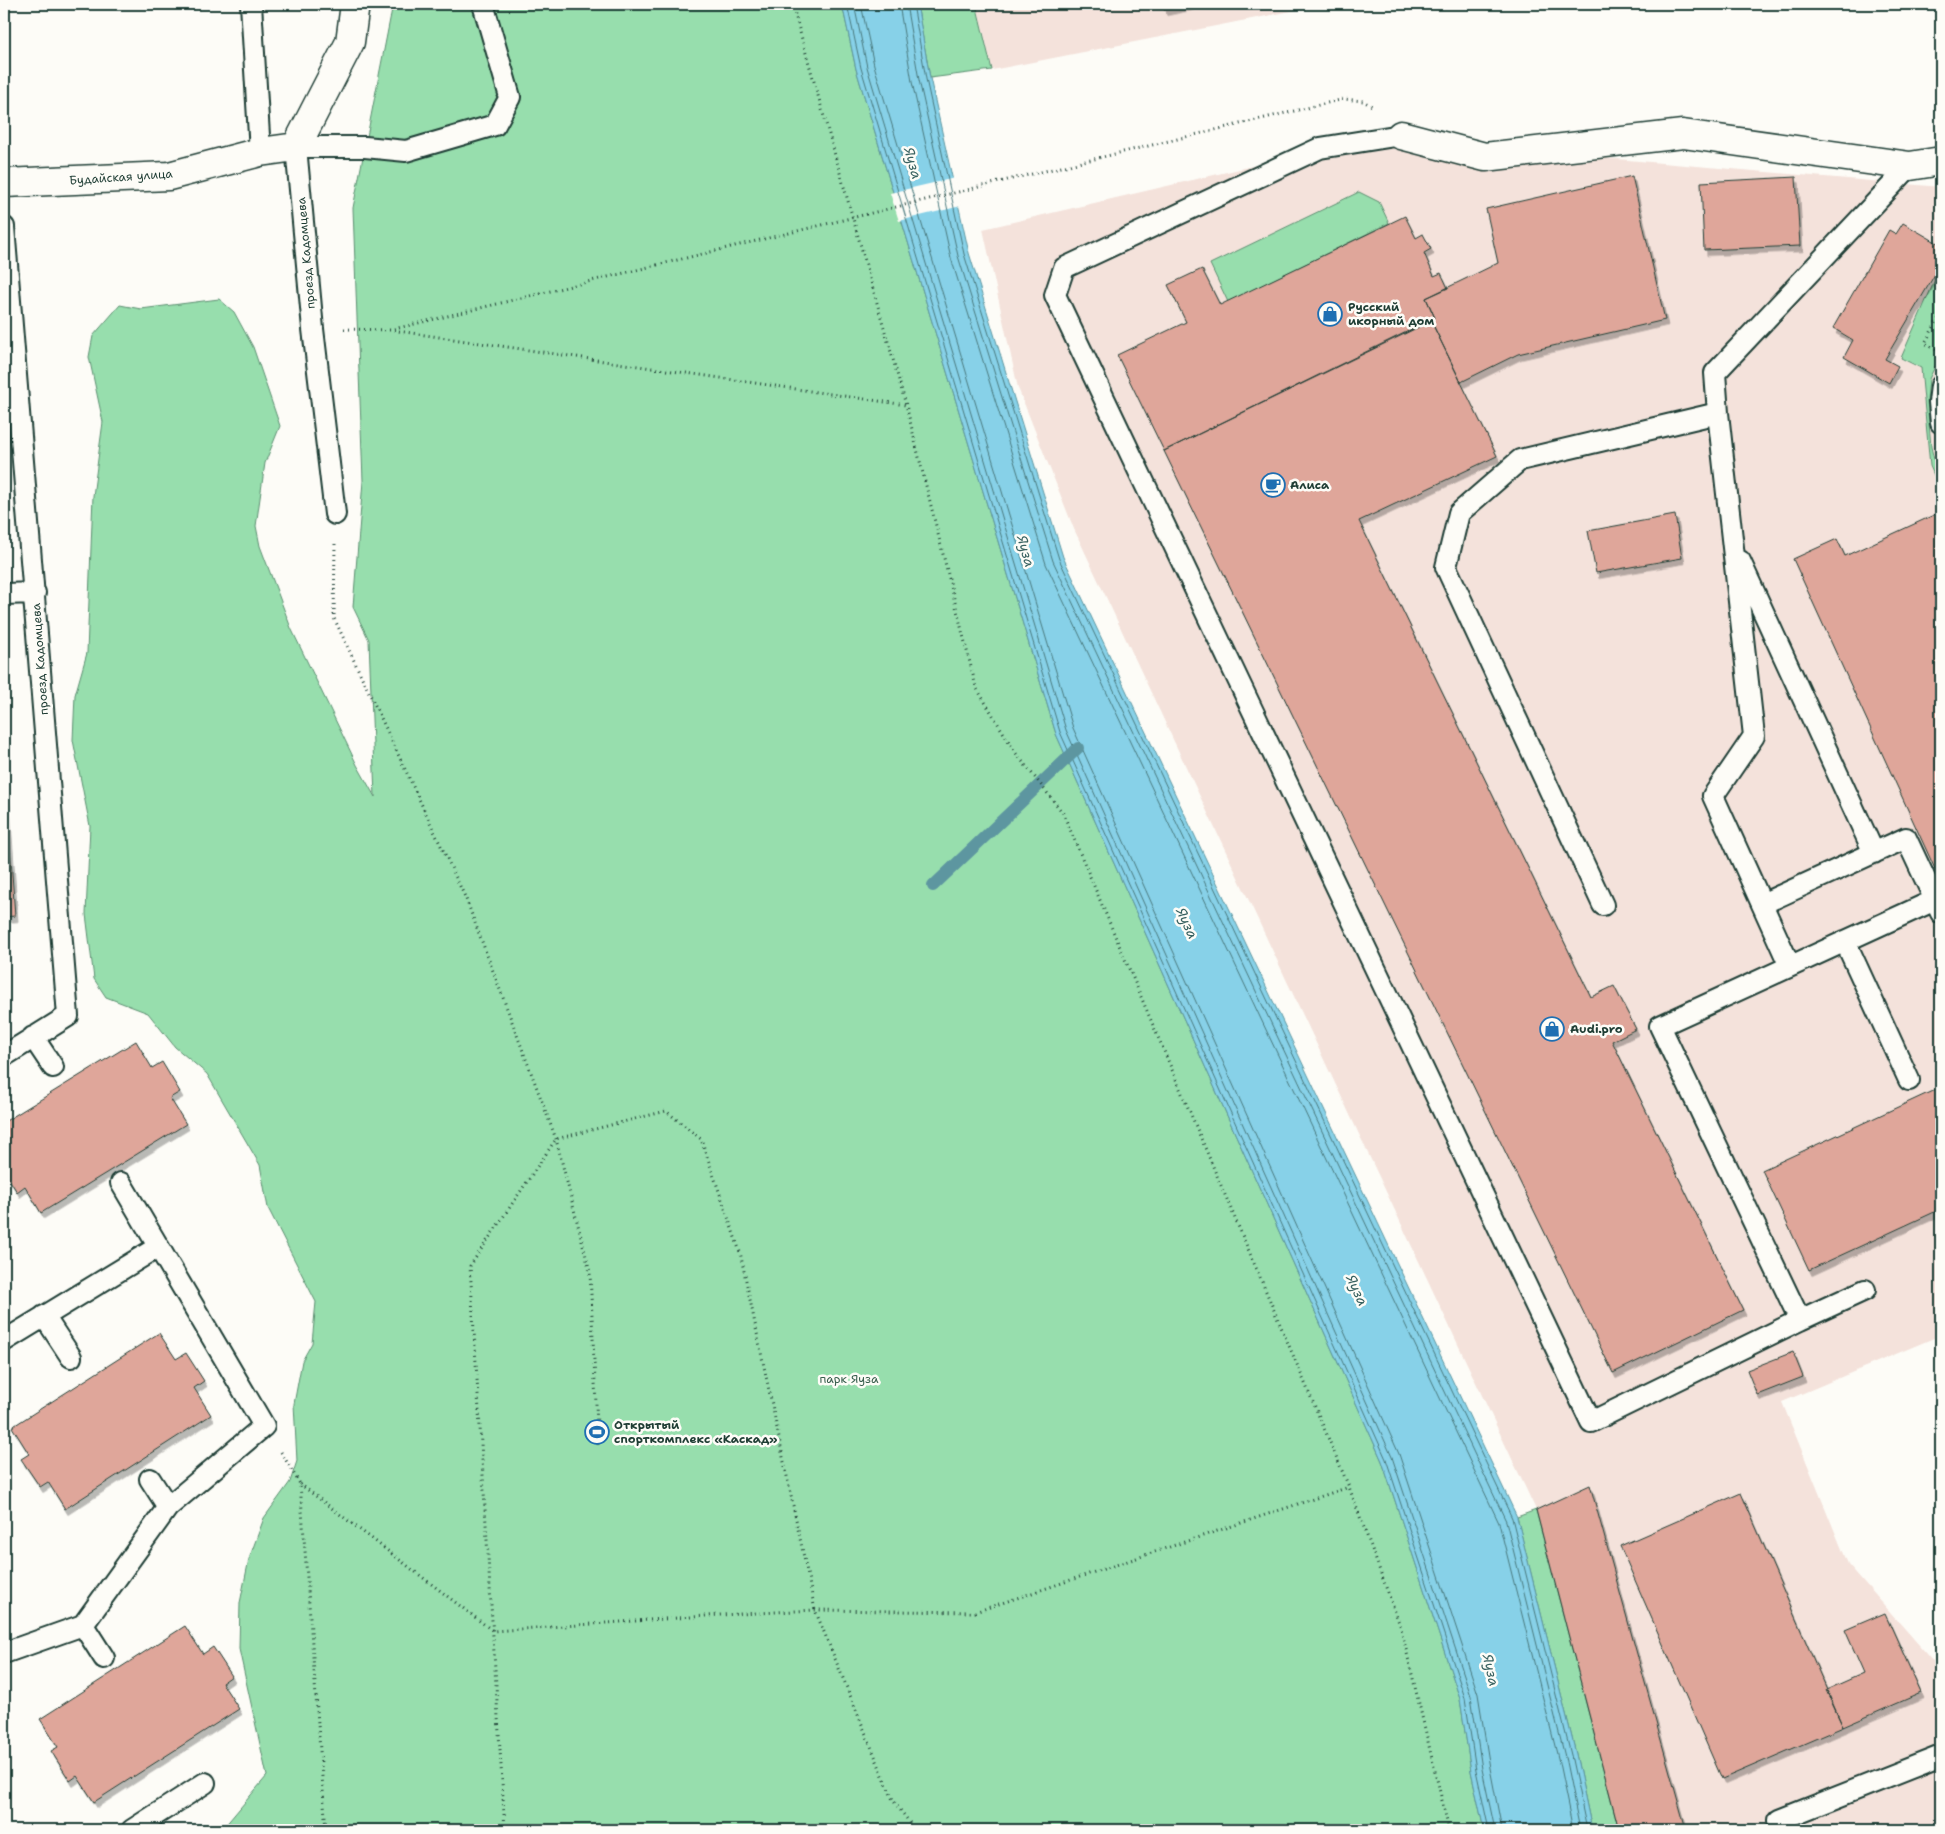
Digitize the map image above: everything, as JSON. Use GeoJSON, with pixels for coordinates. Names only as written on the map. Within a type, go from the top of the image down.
{"type":"FeatureCollection","features":[{"type":"Feature","properties":{"kind":"street"},"geometry":{"type":"LineString","coordinates":[[296,146],[350,42],[355,4]]}},
{"type":"Feature","properties":{"kind":"street"},"geometry":{"type":"LineString","coordinates":[[1401,135],[1485,156],[1683,134],[1910,166],[1941,161]]}},
{"type":"Feature","properties":{"kind":"street","name":"Будайская улица"},"geometry":{"type":"LineString","coordinates":[[4,183],[169,176],[260,152],[296,146]]}},
{"type":"Feature","properties":{"kind":"lane"},"geometry":{"type":"LineString","coordinates":[[251,4],[260,152]]}},
{"type":"Feature","properties":{"kind":"lane"},"geometry":{"type":"LineString","coordinates":[[296,146],[365,147],[406,151],[495,126],[510,97],[483,4]]}},
{"type":"Feature","properties":{"kind":"lane"},"geometry":{"type":"LineString","coordinates":[[1401,135],[1320,148],[1064,268],[1055,295],[1591,1422],[1865,1290]]}},
{"type":"Feature","properties":{"kind":"lane","name":"проезд Кадомцева"},"geometry":{"type":"LineString","coordinates":[[296,146],[313,329],[335,514]]}},
{"type":"Feature","properties":{"kind":"lane"},"geometry":{"type":"LineString","coordinates":[[1790,966],[1713,796],[1754,736],[1715,373],[1910,166]]}},
{"type":"Feature","properties":{"kind":"lane","name":"проезд Кадомцева"},"geometry":{"type":"LineString","coordinates":[[4,227],[68,1016],[4,1056]]}},
{"type":"Feature","properties":{"kind":"lane"},"geometry":{"type":"LineString","coordinates":[[1941,386],[1939,402],[1941,423]]}},
{"type":"Feature","properties":{"kind":"lane"},"geometry":{"type":"LineString","coordinates":[[1603,905],[1446,567],[1459,512],[1520,460],[1718,413]]}},
{"type":"Feature","properties":{"kind":"lane"},"geometry":{"type":"LineString","coordinates":[[1733,547],[1874,852]]}},
{"type":"Feature","properties":{"kind":"lane"},"geometry":{"type":"LineString","coordinates":[[4,594],[35,593]]}},
{"type":"Feature","properties":{"kind":"lane"},"geometry":{"type":"LineString","coordinates":[[1762,904],[1906,838],[1938,906],[1845,941],[1660,1026],[1800,1320]]}},
{"type":"Feature","properties":{"kind":"lane"},"geometry":{"type":"LineString","coordinates":[[1845,941],[1909,1080]]}},
{"type":"Feature","properties":{"kind":"lane"},"geometry":{"type":"LineString","coordinates":[[33,1037],[53,1067]]}},
{"type":"Feature","properties":{"kind":"lane"},"geometry":{"type":"LineString","coordinates":[[4,1653],[83,1625],[168,1507],[264,1426],[121,1184]]}},
{"type":"Feature","properties":{"kind":"lane"},"geometry":{"type":"LineString","coordinates":[[4,1341],[158,1247]]}},
{"type":"Feature","properties":{"kind":"lane"},"geometry":{"type":"LineString","coordinates":[[44,1316],[71,1357]]}},
{"type":"Feature","properties":{"kind":"lane"},"geometry":{"type":"LineString","coordinates":[[150,1479],[168,1507]]}},
{"type":"Feature","properties":{"kind":"lane"},"geometry":{"type":"LineString","coordinates":[[83,1625],[104,1658]]}},
{"type":"Feature","properties":{"kind":"lane"},"geometry":{"type":"LineString","coordinates":[[1780,1830],[1780,1820],[1941,1756]]}},
{"type":"Feature","properties":{"kind":"lane"},"geometry":{"type":"LineString","coordinates":[[132,1830],[205,1783]]}},
{"type":"Feature","properties":{"kind":"path"},"geometry":{"type":"LineString","coordinates":[[792,4],[906,406],[976,687],[1015,752],[1063,813],[1349,1487],[1401,1628],[1448,1830]]}},
{"type":"Feature","properties":{"kind":"path"},"geometry":{"type":"LineString","coordinates":[[391,330],[1344,99],[1364,101],[1388,116],[1401,135]]}},
{"type":"Feature","properties":{"kind":"path"},"geometry":{"type":"LineString","coordinates":[[1941,314],[1925,343],[1941,353]]}},
{"type":"Feature","properties":{"kind":"path"},"geometry":{"type":"LineString","coordinates":[[313,329],[391,330],[906,406]]}},
{"type":"Feature","properties":{"kind":"path"},"geometry":{"type":"LineString","coordinates":[[335,514],[334,618],[466,899],[556,1139],[590,1272],[598,1448]]}},
{"type":"Feature","properties":{"kind":"path"},"geometry":{"type":"LineString","coordinates":[[505,1830],[470,1266],[556,1139],[666,1111],[701,1140],[740,1252],[816,1610],[893,1800],[915,1830]]}},
{"type":"Feature","properties":{"kind":"path"},"geometry":{"type":"LineString","coordinates":[[264,1426],[300,1484],[493,1631],[816,1610],[975,1612],[1349,1487]]}},
{"type":"Feature","properties":{"kind":"path"},"geometry":{"type":"LineString","coordinates":[[300,1484],[326,1830]]}},
{"type":"Feature","properties":{"kind":"shaded area"},"geometry":{"type":"Polygon","coordinates":[[[976,4],[1327,4],[992,70],[976,4]]]}},
{"type":"Feature","properties":{"kind":"shaded area"},"geometry":{"type":"Polygon","coordinates":[[[1372,138],[1941,187],[1941,1335],[1782,1402],[1848,1564],[1941,1670],[1941,1830],[1619,1830],[1536,1510],[1074,529],[1018,388],[983,229],[1372,138]]]}},
{"type":"Feature","properties":{"kind":"green space","name":"парк Яуза"},"geometry":{"type":"Polygon","coordinates":[[[393,4],[842,4],[856,69],[1056,734],[1382,1461],[1460,1699],[1471,1771],[1484,1830],[217,1830],[224,1827],[267,1776],[239,1649],[240,1603],[249,1559],[264,1518],[290,1482],[297,1461],[294,1404],[302,1361],[312,1343],[316,1302],[268,1208],[260,1165],[207,1074],[175,1047],[148,1013],[106,997],[94,979],[86,914],[90,826],[73,740],[75,695],[87,653],[93,496],[103,422],[89,357],[93,336],[120,305],[141,309],[219,299],[234,312],[253,347],[280,426],[265,463],[256,526],[260,546],[291,628],[357,765],[375,797],[369,640],[353,607],[363,481],[353,208],[393,4]]]}},
{"type":"Feature","properties":{"kind":"green space"},"geometry":{"type":"Polygon","coordinates":[[[917,4],[976,4],[992,70],[930,78],[917,4]]]}},
{"type":"Feature","properties":{"kind":"green space"},"geometry":{"type":"Polygon","coordinates":[[[1359,192],[1379,202],[1389,223],[1228,302],[1210,264],[1359,192]]]}},
{"type":"Feature","properties":{"kind":"green space"},"geometry":{"type":"Polygon","coordinates":[[[1941,266],[1941,354],[1929,379],[1927,401],[1931,447],[1936,468],[1941,478],[1941,491],[1930,466],[1921,368],[1901,358],[1941,266]]]}},
{"type":"Feature","properties":{"kind":"green space"},"geometry":{"type":"Polygon","coordinates":[[[1536,1510],[1619,1830],[1592,1830],[1576,1754],[1517,1517],[1536,1510]]]}},
{"type":"Feature","properties":{"kind":"water","name":"Яуза"},"geometry":{"type":"Polygon","coordinates":[[[842,4],[917,4],[930,78],[969,253],[1063,557],[1517,1517],[1576,1754],[1592,1830],[1484,1830],[1471,1771],[1460,1699],[1382,1461],[1056,734],[856,69],[842,4]]]}},
{"type":"Feature","properties":{"kind":"pier"},"geometry":{"type":"Polygon","coordinates":[[[955,178],[961,206],[899,221],[890,193],[955,178]]]}},
{"type":"Feature","properties":{"kind":"building"},"geometry":{"type":"Polygon","coordinates":[[[1163,4],[1192,4],[1164,10],[1163,4]]]}},
{"type":"Feature","properties":{"kind":"building"},"geometry":{"type":"Polygon","coordinates":[[[1632,176],[1665,320],[1518,354],[1461,382],[1431,321],[1435,318],[1426,298],[1498,263],[1486,209],[1632,176]]]}},
{"type":"Feature","properties":{"kind":"building"},"geometry":{"type":"Polygon","coordinates":[[[1796,177],[1800,246],[1704,250],[1701,182],[1796,177]]]}},
{"type":"Feature","properties":{"kind":"building"},"geometry":{"type":"Polygon","coordinates":[[[1405,216],[1416,238],[1423,234],[1431,249],[1424,253],[1434,276],[1441,273],[1448,288],[1426,298],[1435,318],[1164,451],[1117,355],[1186,322],[1168,285],[1202,269],[1220,305],[1405,216]]]}},
{"type":"Feature","properties":{"kind":"building"},"geometry":{"type":"Polygon","coordinates":[[[1903,223],[1941,245],[1941,264],[1885,359],[1898,366],[1889,383],[1844,357],[1853,340],[1833,328],[1889,230],[1896,234],[1903,223]]]}},
{"type":"Feature","properties":{"kind":"building"},"geometry":{"type":"Polygon","coordinates":[[[1431,321],[1497,456],[1359,521],[1591,997],[1614,986],[1636,1029],[1612,1041],[1743,1310],[1613,1373],[1164,451],[1431,321]]]}},
{"type":"Feature","properties":{"kind":"building"},"geometry":{"type":"Polygon","coordinates":[[[1936,514],[1941,524],[1941,882],[1793,559],[1837,539],[1845,556],[1936,514]]]}},
{"type":"Feature","properties":{"kind":"building"},"geometry":{"type":"Polygon","coordinates":[[[1675,515],[1682,558],[1596,573],[1588,531],[1675,515]]]}},
{"type":"Feature","properties":{"kind":"building"},"geometry":{"type":"Polygon","coordinates":[[[4,759],[15,916],[4,917],[4,759]]]}},
{"type":"Feature","properties":{"kind":"building"},"geometry":{"type":"Polygon","coordinates":[[[136,1041],[152,1068],[162,1062],[180,1092],[170,1098],[186,1124],[41,1213],[25,1186],[17,1192],[4,1171],[4,1159],[7,1157],[4,1151],[4,1122],[136,1041]]]}},
{"type":"Feature","properties":{"kind":"building"},"geometry":{"type":"Polygon","coordinates":[[[1941,1087],[1941,1209],[1809,1270],[1762,1170],[1941,1087]]]}},
{"type":"Feature","properties":{"kind":"building"},"geometry":{"type":"Polygon","coordinates":[[[159,1333],[176,1359],[186,1353],[204,1381],[194,1388],[211,1415],[65,1509],[48,1482],[40,1487],[21,1459],[29,1454],[12,1427],[159,1333]]]}},
{"type":"Feature","properties":{"kind":"building"},"geometry":{"type":"Polygon","coordinates":[[[1793,1352],[1803,1377],[1757,1395],[1747,1370],[1793,1352]]]}},
{"type":"Feature","properties":{"kind":"building"},"geometry":{"type":"Polygon","coordinates":[[[1590,1485],[1686,1830],[1619,1830],[1536,1510],[1590,1485]]]}},
{"type":"Feature","properties":{"kind":"building"},"geometry":{"type":"Polygon","coordinates":[[[1741,1493],[1843,1727],[1722,1779],[1620,1546],[1741,1493]]]}},
{"type":"Feature","properties":{"kind":"building"},"geometry":{"type":"Polygon","coordinates":[[[1885,1613],[1921,1693],[1843,1727],[1826,1690],[1864,1673],[1845,1630],[1885,1613]]]}},
{"type":"Feature","properties":{"kind":"building"},"geometry":{"type":"Polygon","coordinates":[[[185,1626],[203,1654],[213,1647],[232,1676],[222,1683],[239,1709],[94,1802],[77,1776],[70,1781],[51,1751],[58,1747],[40,1719],[185,1626]]]}},
{"type":"Feature","properties":{"kind":"waterway"},"geometry":{"type":"LineString","coordinates":[[933,886],[1078,748]]}},
{"type":"Feature","properties":{"kind":"place","name":"Русский икорный дом"},"geometry":{"type":"Point","coordinates":[1330,314]}},
{"type":"Feature","properties":{"kind":"place","name":"Алиса"},"geometry":{"type":"Point","coordinates":[1273,485]}},
{"type":"Feature","properties":{"kind":"place","name":"Audi.pro"},"geometry":{"type":"Point","coordinates":[1552,1029]}},
{"type":"Feature","properties":{"kind":"place","name":"Открытый спорткомплекс «Каскад»"},"geometry":{"type":"Point","coordinates":[597,1432]}}]}
